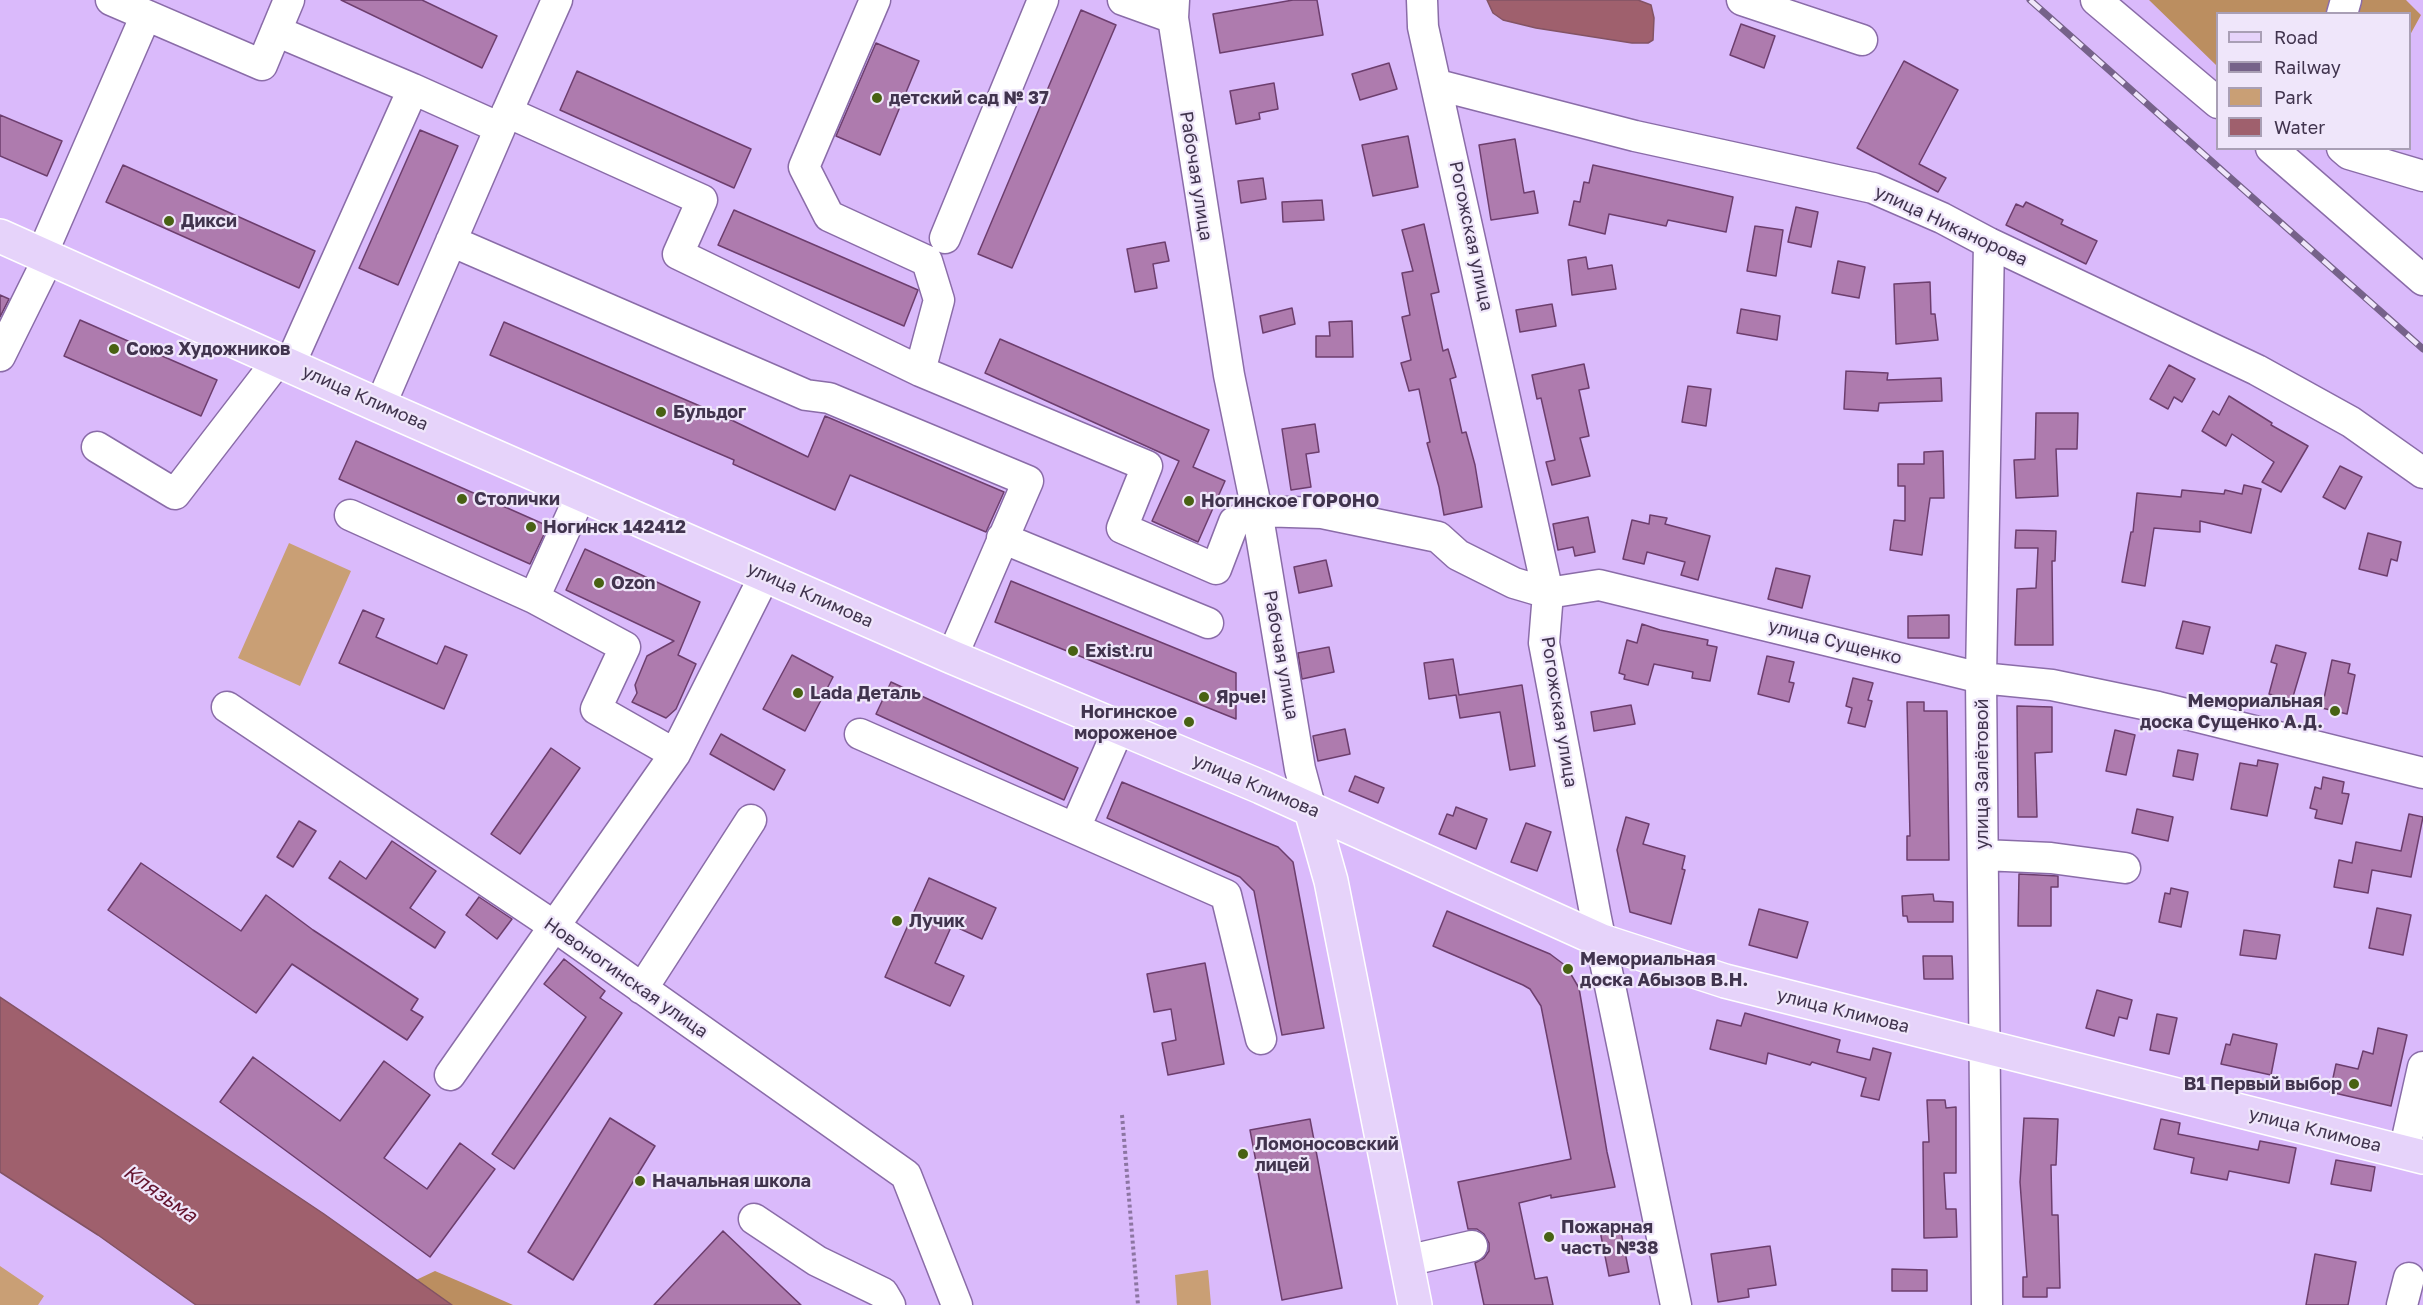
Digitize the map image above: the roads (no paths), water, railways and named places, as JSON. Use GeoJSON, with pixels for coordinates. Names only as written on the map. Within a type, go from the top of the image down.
{"type":"FeatureCollection","features":[{"type":"Feature","properties":{"kind":"main road","name":"улица Климова"},"geometry":{"type":"LineString","coordinates":[[0,236],[952,657],[1311,810],[1602,941],[1725,981],[2413,1155]]}},
{"type":"Feature","properties":{"kind":"main road","name":"Рабочая улица"},"geometry":{"type":"LineString","coordinates":[[1311,810],[1331,881],[1414,1305]]}},
{"type":"Feature","properties":{"kind":"street"},"geometry":{"type":"LineString","coordinates":[[111,0],[262,65],[289,0]]}},
{"type":"Feature","properties":{"kind":"street"},"geometry":{"type":"LineString","coordinates":[[380,406],[557,0]]}},
{"type":"Feature","properties":{"kind":"street"},"geometry":{"type":"LineString","coordinates":[[945,238],[1043,0]]}},
{"type":"Feature","properties":{"kind":"street"},"geometry":{"type":"LineString","coordinates":[[1124,0],[1173,9]]}},
{"type":"Feature","properties":{"kind":"street","name":"Рогожская улица"},"geometry":{"type":"LineString","coordinates":[[1422,0],[1423,27],[1438,85],[1548,593],[1544,643],[1596,918],[1676,1305]]}},
{"type":"Feature","properties":{"kind":"street"},"geometry":{"type":"LineString","coordinates":[[1742,0],[1862,40]]}},
{"type":"Feature","properties":{"kind":"street"},"geometry":{"type":"LineString","coordinates":[[869,2],[804,167],[829,216],[927,261],[939,300],[920,371]]}},
{"type":"Feature","properties":{"kind":"street"},"geometry":{"type":"LineString","coordinates":[[2101,2],[2216,102]]}},
{"type":"Feature","properties":{"kind":"street","name":"Рабочая улица"},"geometry":{"type":"LineString","coordinates":[[1173,9],[1227,364],[1257,511],[1300,769],[1311,810]]}},
{"type":"Feature","properties":{"kind":"street"},"geometry":{"type":"LineString","coordinates":[[0,356],[146,15]]}},
{"type":"Feature","properties":{"kind":"street"},"geometry":{"type":"LineString","coordinates":[[276,31],[413,89],[503,120],[702,200],[678,254],[920,371],[1147,466],[1122,528],[1216,569],[1234,522],[1257,511]]}},
{"type":"Feature","properties":{"kind":"street","name":"улица Никанорова"},"geometry":{"type":"LineString","coordinates":[[1438,85],[1635,136],[1873,188],[1942,218],[1989,243],[2284,384],[2351,422],[2423,473]]}},
{"type":"Feature","properties":{"kind":"street"},"geometry":{"type":"LineString","coordinates":[[98,447],[174,494],[285,362],[413,89]]}},
{"type":"Feature","properties":{"kind":"street"},"geometry":{"type":"LineString","coordinates":[[2274,150],[2423,280]]}},
{"type":"Feature","properties":{"kind":"street"},"geometry":{"type":"LineString","coordinates":[[2344,150],[2349,154],[2423,177]]}},
{"type":"Feature","properties":{"kind":"street"},"geometry":{"type":"LineString","coordinates":[[451,241],[806,394],[829,398],[1028,481],[952,657]]}},
{"type":"Feature","properties":{"kind":"street","name":"улица Залётовой"},"geometry":{"type":"LineString","coordinates":[[1987,1305],[1981,678],[1989,243]]}},
{"type":"Feature","properties":{"kind":"street"},"geometry":{"type":"LineString","coordinates":[[534,598],[581,494]]}},
{"type":"Feature","properties":{"kind":"street","name":"улица Сущенко"},"geometry":{"type":"LineString","coordinates":[[1257,511],[1322,513],[1438,537],[1458,555],[1514,583],[1548,593],[1599,585],[1981,678],[2052,685],[2158,707],[2423,773]]}},
{"type":"Feature","properties":{"kind":"street"},"geometry":{"type":"LineString","coordinates":[[350,515],[534,598],[625,647],[596,709],[675,754]]}},
{"type":"Feature","properties":{"kind":"street"},"geometry":{"type":"LineString","coordinates":[[1002,538],[1208,623]]}},
{"type":"Feature","properties":{"kind":"street"},"geometry":{"type":"LineString","coordinates":[[450,1075],[675,754],[765,575]]}},
{"type":"Feature","properties":{"kind":"street","name":"Новоногинская улица"},"geometry":{"type":"LineString","coordinates":[[227,707],[554,926],[906,1175],[957,1305]]}},
{"type":"Feature","properties":{"kind":"street"},"geometry":{"type":"LineString","coordinates":[[1075,828],[1119,728]]}},
{"type":"Feature","properties":{"kind":"street"},"geometry":{"type":"LineString","coordinates":[[860,734],[1226,895],[1261,1039]]}},
{"type":"Feature","properties":{"kind":"street"},"geometry":{"type":"LineString","coordinates":[[642,988],[751,820]]}},
{"type":"Feature","properties":{"kind":"street"},"geometry":{"type":"LineString","coordinates":[[1983,855],[2051,858],[2125,868]]}},
{"type":"Feature","properties":{"kind":"street"},"geometry":{"type":"LineString","coordinates":[[2413,1155],[2423,1067]]}},
{"type":"Feature","properties":{"kind":"street"},"geometry":{"type":"LineString","coordinates":[[754,1219],[817,1262],[883,1293],[890,1305]]}},
{"type":"Feature","properties":{"kind":"street"},"geometry":{"type":"LineString","coordinates":[[1406,1261],[1472,1246]]}},
{"type":"Feature","properties":{"kind":"water"},"geometry":{"type":"Polygon","coordinates":[[[1487,0],[1638,0],[1651,5],[1654,18],[1653,40],[1648,43],[1632,43],[1536,28],[1503,20],[1493,13],[1487,0]]]}},
{"type":"Feature","properties":{"kind":"water","name":"Клязьма"},"geometry":{"type":"Polygon","coordinates":[[[0,997],[324,1214],[452,1305],[196,1305],[98,1235],[0,1172],[0,997]]]}},
{"type":"Feature","properties":{"kind":"railway"},"geometry":{"type":"LineString","coordinates":[[2030,0],[2423,349]]}},
{"type":"Feature","properties":{"kind":"place","name":"детский сад № 37"},"geometry":{"type":"Point","coordinates":[877,98]}},
{"type":"Feature","properties":{"kind":"place","name":"Дикси"},"geometry":{"type":"Point","coordinates":[169,221]}},
{"type":"Feature","properties":{"kind":"place","name":"Союз Художников"},"geometry":{"type":"Point","coordinates":[114,349]}},
{"type":"Feature","properties":{"kind":"place","name":"Бульдог"},"geometry":{"type":"Point","coordinates":[661,412]}},
{"type":"Feature","properties":{"kind":"place","name":"Столички"},"geometry":{"type":"Point","coordinates":[462,499]}},
{"type":"Feature","properties":{"kind":"place","name":"Ногинское ГОРОНО"},"geometry":{"type":"Point","coordinates":[1189,501]}},
{"type":"Feature","properties":{"kind":"place","name":"Ногинск 142412"},"geometry":{"type":"Point","coordinates":[531,527]}},
{"type":"Feature","properties":{"kind":"place","name":"Ozon"},"geometry":{"type":"Point","coordinates":[599,583]}},
{"type":"Feature","properties":{"kind":"place","name":"Exist.ru"},"geometry":{"type":"Point","coordinates":[1073,651]}},
{"type":"Feature","properties":{"kind":"place","name":"Lada Деталь"},"geometry":{"type":"Point","coordinates":[798,693]}},
{"type":"Feature","properties":{"kind":"place","name":"Ярче!"},"geometry":{"type":"Point","coordinates":[1204,697]}},
{"type":"Feature","properties":{"kind":"place","name":"Мемориальная доска Сущенко А.Д."},"geometry":{"type":"Point","coordinates":[2335,711]}},
{"type":"Feature","properties":{"kind":"place","name":"Ногинское мороженое"},"geometry":{"type":"Point","coordinates":[1189,722]}},
{"type":"Feature","properties":{"kind":"place","name":"Лучик"},"geometry":{"type":"Point","coordinates":[897,921]}},
{"type":"Feature","properties":{"kind":"place","name":"Мемориальная доска Абызов В.Н."},"geometry":{"type":"Point","coordinates":[1568,969]}},
{"type":"Feature","properties":{"kind":"place","name":"В1 Первый выбор"},"geometry":{"type":"Point","coordinates":[2354,1084]}},
{"type":"Feature","properties":{"kind":"place","name":"Ломоносовский лицей"},"geometry":{"type":"Point","coordinates":[1243,1154]}},
{"type":"Feature","properties":{"kind":"place","name":"Начальная школа"},"geometry":{"type":"Point","coordinates":[640,1181]}},
{"type":"Feature","properties":{"kind":"place","name":"Пожарная часть №38"},"geometry":{"type":"Point","coordinates":[1549,1237]}}]}
